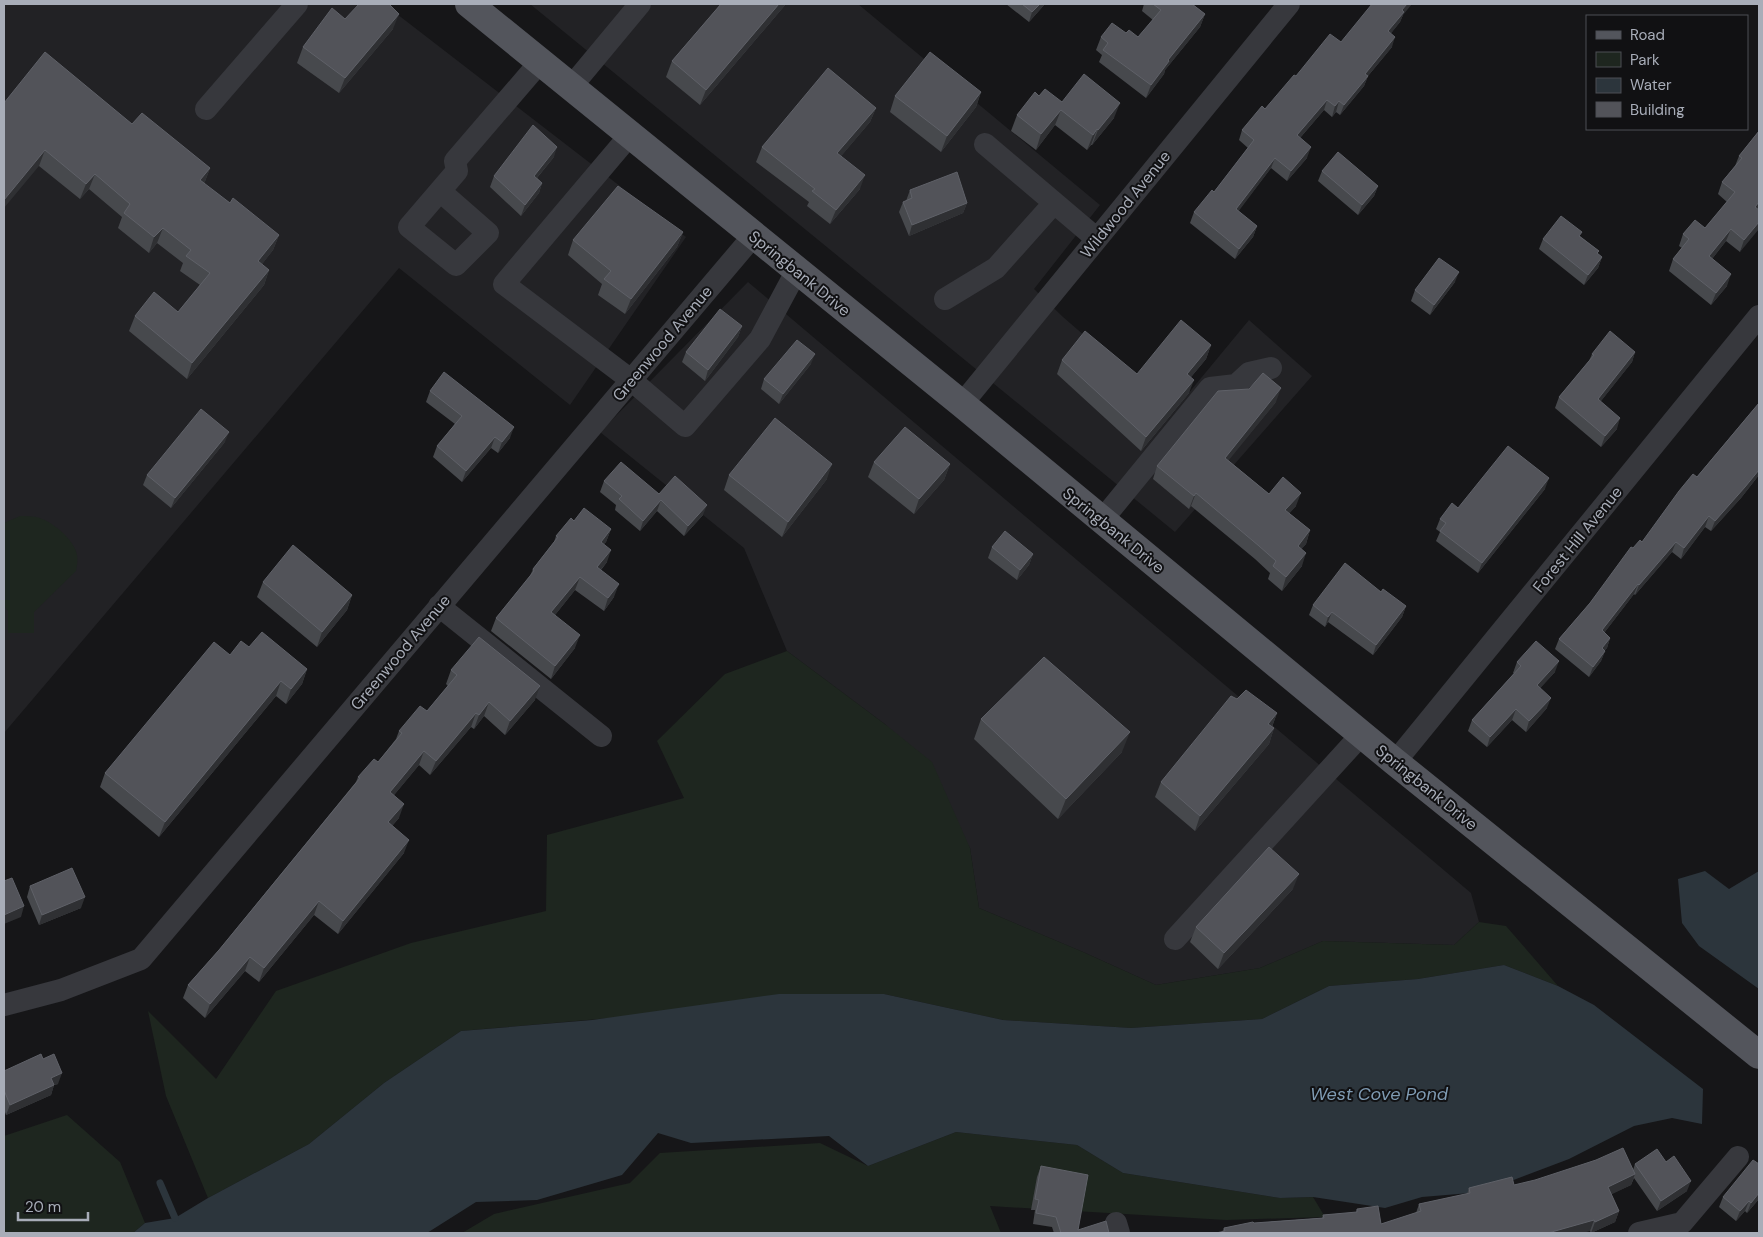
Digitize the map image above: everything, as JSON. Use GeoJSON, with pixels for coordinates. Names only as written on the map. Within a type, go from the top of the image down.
{"type":"FeatureCollection","features":[{"type":"Feature","properties":{"kind":"main road","name":"Springbank Drive"},"geometry":{"type":"LineString","coordinates":[[469,4],[962,404],[1395,762],[1759,1055]]}},
{"type":"Feature","properties":{"kind":"street"},"geometry":{"type":"LineString","coordinates":[[206,110],[297,4]]}},
{"type":"Feature","properties":{"kind":"street"},"geometry":{"type":"LineString","coordinates":[[571,86],[640,4]]}},
{"type":"Feature","properties":{"kind":"street","name":"Wildwood Avenue"},"geometry":{"type":"LineString","coordinates":[[962,404],[1289,4]]}},
{"type":"Feature","properties":{"kind":"street"},"geometry":{"type":"LineString","coordinates":[[440,191],[457,171],[455,161],[540,62]]}},
{"type":"Feature","properties":{"kind":"street"},"geometry":{"type":"LineString","coordinates":[[630,135],[504,284],[631,380],[685,426],[760,339],[796,270]]}},
{"type":"Feature","properties":{"kind":"street"},"geometry":{"type":"LineString","coordinates":[[985,144],[1096,239]]}},
{"type":"Feature","properties":{"kind":"street"},"geometry":{"type":"LineString","coordinates":[[945,299],[996,268],[1054,203]]}},
{"type":"Feature","properties":{"kind":"street","name":"Greenwood Avenue"},"geometry":{"type":"LineString","coordinates":[[4,1005],[61,990],[141,959],[754,235]]}},
{"type":"Feature","properties":{"kind":"street","name":"Forest Hill Avenue"},"geometry":{"type":"LineString","coordinates":[[1395,762],[1759,316]]}},
{"type":"Feature","properties":{"kind":"street"},"geometry":{"type":"LineString","coordinates":[[1102,520],[1210,388],[1236,385],[1248,373],[1271,368]]}},
{"type":"Feature","properties":{"kind":"street"},"geometry":{"type":"LineString","coordinates":[[439,606],[601,736]]}},
{"type":"Feature","properties":{"kind":"street"},"geometry":{"type":"LineString","coordinates":[[1175,939],[1362,734]]}},
{"type":"Feature","properties":{"kind":"street"},"geometry":{"type":"LineString","coordinates":[[1639,1233],[1686,1228],[1738,1158]]}},
{"type":"Feature","properties":{"kind":"shaded area"},"geometry":{"type":"Polygon","coordinates":[[[4,4],[384,4],[686,237],[570,405],[399,268],[4,733],[4,4]]]}},
{"type":"Feature","properties":{"kind":"shaded area"},"geometry":{"type":"Polygon","coordinates":[[[530,4],[858,4],[1100,205],[1034,289],[1063,317],[1173,412],[1249,320],[1312,376],[1175,532],[530,4]]]}},
{"type":"Feature","properties":{"kind":"shaded area"},"geometry":{"type":"Polygon","coordinates":[[[748,282],[1471,893],[1479,922],[1454,945],[1323,941],[1260,968],[1156,985],[979,908],[970,848],[886,725],[787,651],[744,548],[600,432],[748,282]]]}},
{"type":"Feature","properties":{"kind":"green space"},"geometry":{"type":"Polygon","coordinates":[[[20,516],[36,517],[55,526],[72,543],[77,557],[76,571],[34,612],[34,633],[8,633],[8,611],[4,606],[4,523],[20,516]]]}},
{"type":"Feature","properties":{"kind":"green space"},"geometry":{"type":"Polygon","coordinates":[[[787,651],[932,762],[970,848],[979,908],[1156,985],[1260,968],[1323,941],[1454,945],[1479,922],[1506,926],[1558,986],[1504,965],[1418,979],[1329,986],[1262,1019],[1131,1028],[1003,1020],[884,994],[461,1031],[384,1083],[309,1144],[208,1198],[166,1096],[148,1011],[216,1079],[276,991],[411,943],[546,911],[547,835],[684,798],[657,741],[725,674],[787,651]]]}},
{"type":"Feature","properties":{"kind":"green space"},"geometry":{"type":"Polygon","coordinates":[[[67,1115],[120,1162],[145,1223],[133,1233],[4,1233],[4,1136],[67,1115]]]}},
{"type":"Feature","properties":{"kind":"green space"},"geometry":{"type":"Polygon","coordinates":[[[956,1132],[1077,1145],[1123,1173],[1280,1198],[1313,1197],[1325,1217],[1226,1220],[990,1206],[1001,1233],[462,1233],[494,1214],[630,1183],[660,1153],[820,1143],[868,1166],[956,1132]]]}},
{"type":"Feature","properties":{"kind":"water"},"geometry":{"type":"Polygon","coordinates":[[[1705,871],[1729,889],[1759,871],[1759,989],[1699,946],[1682,923],[1678,879],[1705,871]]]}},
{"type":"Feature","properties":{"kind":"water","name":"West Cove Pond"},"geometry":{"type":"Polygon","coordinates":[[[1504,965],[1558,986],[1594,1005],[1703,1089],[1702,1124],[1672,1118],[1634,1126],[1569,1159],[1482,1192],[1422,1197],[1385,1208],[1313,1197],[1280,1198],[1123,1173],[1077,1145],[956,1132],[868,1166],[829,1136],[691,1143],[658,1133],[622,1175],[537,1200],[476,1202],[427,1233],[133,1233],[145,1223],[175,1218],[208,1198],[309,1144],[384,1083],[461,1031],[592,1020],[779,994],[884,994],[1003,1020],[1131,1028],[1262,1019],[1329,986],[1418,979],[1504,965]]]}},
{"type":"Feature","properties":{"kind":"building"},"geometry":{"type":"Polygon","coordinates":[[[359,4],[389,4],[399,14],[345,78],[303,47],[332,8],[345,19],[359,4]]]}},
{"type":"Feature","properties":{"kind":"building"},"geometry":{"type":"Polygon","coordinates":[[[721,4],[779,4],[706,90],[672,61],[721,4]]]}},
{"type":"Feature","properties":{"kind":"building"},"geometry":{"type":"Polygon","coordinates":[[[1022,4],[1040,4],[1032,12],[1022,4]]]}},
{"type":"Feature","properties":{"kind":"building"},"geometry":{"type":"Polygon","coordinates":[[[1153,4],[1192,4],[1205,14],[1168,60],[1151,85],[1103,50],[1108,43],[1101,37],[1112,23],[1126,33],[1129,30],[1138,37],[1161,10],[1153,4]]]}},
{"type":"Feature","properties":{"kind":"building"},"geometry":{"type":"Polygon","coordinates":[[[1372,4],[1407,4],[1402,10],[1404,12],[1388,31],[1395,37],[1365,74],[1368,76],[1344,105],[1339,101],[1335,106],[1327,100],[1297,135],[1311,147],[1291,171],[1275,158],[1236,209],[1257,226],[1239,249],[1194,212],[1212,190],[1214,192],[1254,140],[1242,130],[1262,106],[1265,109],[1294,75],[1296,76],[1330,34],[1341,42],[1372,4]]]}},
{"type":"Feature","properties":{"kind":"building"},"geometry":{"type":"Polygon","coordinates":[[[45,52],[132,124],[142,113],[210,168],[200,180],[230,203],[233,198],[279,235],[258,261],[269,270],[192,363],[135,316],[154,292],[178,312],[210,273],[186,256],[191,250],[163,228],[154,237],[124,213],[130,204],[95,174],[86,184],[45,150],[4,200],[4,103],[45,52]]]}},
{"type":"Feature","properties":{"kind":"building"},"geometry":{"type":"Polygon","coordinates":[[[930,52],[981,92],[947,136],[895,96],[930,52]]]}},
{"type":"Feature","properties":{"kind":"building"},"geometry":{"type":"Polygon","coordinates":[[[828,68],[876,108],[837,153],[865,175],[836,210],[812,191],[815,189],[762,147],[828,68]]]}},
{"type":"Feature","properties":{"kind":"building"},"geometry":{"type":"Polygon","coordinates":[[[1084,74],[1120,103],[1093,135],[1061,110],[1041,134],[1017,115],[1035,92],[1039,96],[1045,89],[1062,102],[1084,74]]]}},
{"type":"Feature","properties":{"kind":"building"},"geometry":{"type":"Polygon","coordinates":[[[533,125],[557,147],[534,176],[542,183],[525,205],[494,176],[533,125]]]}},
{"type":"Feature","properties":{"kind":"building"},"geometry":{"type":"Polygon","coordinates":[[[1759,131],[1759,202],[1755,207],[1759,210],[1759,222],[1744,240],[1731,229],[1709,256],[1731,274],[1716,293],[1673,259],[1689,239],[1683,234],[1695,220],[1705,228],[1735,192],[1722,182],[1742,158],[1739,156],[1759,131]]]}},
{"type":"Feature","properties":{"kind":"building"},"geometry":{"type":"Polygon","coordinates":[[[1338,152],[1378,186],[1362,205],[1322,171],[1338,152]]]}},
{"type":"Feature","properties":{"kind":"building"},"geometry":{"type":"Polygon","coordinates":[[[957,172],[967,203],[912,225],[903,202],[912,198],[910,190],[957,172]]]}},
{"type":"Feature","properties":{"kind":"building"},"geometry":{"type":"Polygon","coordinates":[[[618,186],[683,232],[631,299],[604,279],[611,271],[573,240],[618,186]]]}},
{"type":"Feature","properties":{"kind":"building"},"geometry":{"type":"Polygon","coordinates":[[[1561,216],[1582,232],[1579,236],[1599,251],[1597,253],[1602,257],[1588,275],[1543,239],[1561,216]]]}},
{"type":"Feature","properties":{"kind":"building"},"geometry":{"type":"Polygon","coordinates":[[[1439,258],[1459,272],[1434,305],[1415,290],[1439,258]]]}},
{"type":"Feature","properties":{"kind":"building"},"geometry":{"type":"Polygon","coordinates":[[[720,309],[742,326],[708,370],[686,352],[720,309]]]}},
{"type":"Feature","properties":{"kind":"building"},"geometry":{"type":"Polygon","coordinates":[[[1181,320],[1211,345],[1187,374],[1194,380],[1146,437],[1062,360],[1085,331],[1137,374],[1181,320]]]}},
{"type":"Feature","properties":{"kind":"building"},"geometry":{"type":"Polygon","coordinates":[[[1610,331],[1635,352],[1598,399],[1620,418],[1605,436],[1559,397],[1594,355],[1592,354],[1610,331]]]}},
{"type":"Feature","properties":{"kind":"building"},"geometry":{"type":"Polygon","coordinates":[[[797,340],[815,354],[783,394],[764,379],[797,340]]]}},
{"type":"Feature","properties":{"kind":"building"},"geometry":{"type":"Polygon","coordinates":[[[444,372],[514,427],[502,442],[495,437],[466,471],[437,446],[462,416],[430,391],[444,372]]]}},
{"type":"Feature","properties":{"kind":"building"},"geometry":{"type":"Polygon","coordinates":[[[1263,373],[1281,388],[1225,458],[1269,494],[1283,477],[1301,493],[1285,510],[1310,530],[1298,546],[1306,553],[1286,577],[1273,566],[1276,561],[1259,546],[1196,493],[1194,496],[1157,466],[1218,391],[1249,389],[1263,373]]]}},
{"type":"Feature","properties":{"kind":"building"},"geometry":{"type":"Polygon","coordinates":[[[1759,403],[1759,470],[1715,521],[1709,516],[1684,548],[1676,542],[1638,584],[1602,630],[1610,638],[1602,648],[1605,651],[1593,667],[1559,639],[1590,603],[1631,547],[1633,548],[1640,540],[1642,542],[1693,474],[1697,477],[1759,403]]]}},
{"type":"Feature","properties":{"kind":"building"},"geometry":{"type":"Polygon","coordinates":[[[201,409],[229,432],[175,498],[147,475],[201,409]]]}},
{"type":"Feature","properties":{"kind":"building"},"geometry":{"type":"Polygon","coordinates":[[[775,418],[832,464],[788,522],[729,475],[775,418]]]}},
{"type":"Feature","properties":{"kind":"building"},"geometry":{"type":"Polygon","coordinates":[[[905,427],[950,464],[919,499],[874,462],[905,427]]]}},
{"type":"Feature","properties":{"kind":"building"},"geometry":{"type":"Polygon","coordinates":[[[1508,446],[1549,478],[1482,563],[1440,531],[1446,523],[1440,519],[1452,503],[1458,508],[1508,446]]]}},
{"type":"Feature","properties":{"kind":"building"},"geometry":{"type":"Polygon","coordinates":[[[621,462],[659,494],[675,476],[707,505],[688,526],[661,500],[643,521],[619,499],[622,496],[604,481],[621,462]]]}},
{"type":"Feature","properties":{"kind":"building"},"geometry":{"type":"Polygon","coordinates":[[[584,508],[611,529],[601,542],[611,550],[597,567],[619,584],[608,598],[580,577],[551,612],[580,635],[555,666],[496,618],[534,571],[533,569],[558,537],[556,536],[571,518],[574,521],[584,508]]]}},
{"type":"Feature","properties":{"kind":"building"},"geometry":{"type":"Polygon","coordinates":[[[1005,531],[1033,554],[1020,570],[992,547],[1005,531]]]}},
{"type":"Feature","properties":{"kind":"building"},"geometry":{"type":"Polygon","coordinates":[[[293,545],[352,595],[322,632],[263,582],[293,545]]]}},
{"type":"Feature","properties":{"kind":"building"},"geometry":{"type":"Polygon","coordinates":[[[1345,563],[1381,592],[1383,589],[1406,606],[1376,645],[1332,612],[1328,617],[1313,605],[1345,563]]]}},
{"type":"Feature","properties":{"kind":"building"},"geometry":{"type":"Polygon","coordinates":[[[262,632],[307,669],[291,689],[281,681],[165,822],[105,773],[214,642],[230,655],[241,641],[249,647],[262,632]]]}},
{"type":"Feature","properties":{"kind":"building"},"geometry":{"type":"Polygon","coordinates":[[[479,637],[540,686],[510,721],[489,702],[479,715],[476,713],[436,761],[424,751],[390,792],[404,804],[388,822],[409,840],[343,921],[319,901],[264,968],[250,957],[210,1004],[188,985],[360,778],[358,777],[374,759],[378,762],[402,733],[399,731],[420,706],[427,711],[457,675],[451,670],[479,637]]]}},
{"type":"Feature","properties":{"kind":"building"},"geometry":{"type":"Polygon","coordinates":[[[1536,641],[1559,661],[1537,685],[1551,698],[1529,721],[1516,709],[1490,737],[1472,720],[1521,666],[1517,662],[1536,641]]]}},
{"type":"Feature","properties":{"kind":"building"},"geometry":{"type":"Polygon","coordinates":[[[1044,657],[1130,732],[1066,799],[981,719],[1044,657]]]}},
{"type":"Feature","properties":{"kind":"building"},"geometry":{"type":"Polygon","coordinates":[[[1246,690],[1277,713],[1268,724],[1274,728],[1200,816],[1161,782],[1231,696],[1237,699],[1246,690]]]}},
{"type":"Feature","properties":{"kind":"building"},"geometry":{"type":"Polygon","coordinates":[[[1269,847],[1299,874],[1224,953],[1196,927],[1269,847]]]}},
{"type":"Feature","properties":{"kind":"building"},"geometry":{"type":"Polygon","coordinates":[[[72,868],[85,897],[42,915],[30,886],[72,868]]]}},
{"type":"Feature","properties":{"kind":"building"},"geometry":{"type":"Polygon","coordinates":[[[12,878],[24,906],[4,915],[4,881],[12,878]]]}},
{"type":"Feature","properties":{"kind":"building"},"geometry":{"type":"Polygon","coordinates":[[[41,1054],[43,1059],[54,1054],[62,1073],[51,1078],[54,1085],[10,1105],[4,1090],[4,1071],[41,1054]]]}},
{"type":"Feature","properties":{"kind":"building"},"geometry":{"type":"Polygon","coordinates":[[[1623,1148],[1635,1174],[1608,1187],[1619,1211],[1595,1222],[1594,1220],[1548,1233],[1216,1233],[1225,1231],[1224,1228],[1253,1222],[1324,1218],[1323,1215],[1357,1212],[1357,1209],[1378,1206],[1381,1224],[1421,1211],[1419,1204],[1470,1193],[1469,1188],[1512,1177],[1514,1185],[1535,1180],[1596,1160],[1623,1148]]]}},
{"type":"Feature","properties":{"kind":"building"},"geometry":{"type":"Polygon","coordinates":[[[1657,1149],[1666,1162],[1674,1156],[1691,1181],[1661,1201],[1635,1164],[1657,1149]]]}},
{"type":"Feature","properties":{"kind":"building"},"geometry":{"type":"Polygon","coordinates":[[[1753,1160],[1759,1164],[1759,1193],[1751,1203],[1749,1201],[1740,1211],[1723,1197],[1753,1160]]]}},
{"type":"Feature","properties":{"kind":"building"},"geometry":{"type":"Polygon","coordinates":[[[1041,1166],[1088,1175],[1078,1230],[1106,1221],[1109,1233],[1061,1233],[1056,1217],[1036,1213],[1039,1200],[1035,1199],[1041,1166]]]}},
{"type":"Feature","properties":{"kind":"waterway"},"geometry":{"type":"LineString","coordinates":[[160,1183],[175,1218]]}}]}
